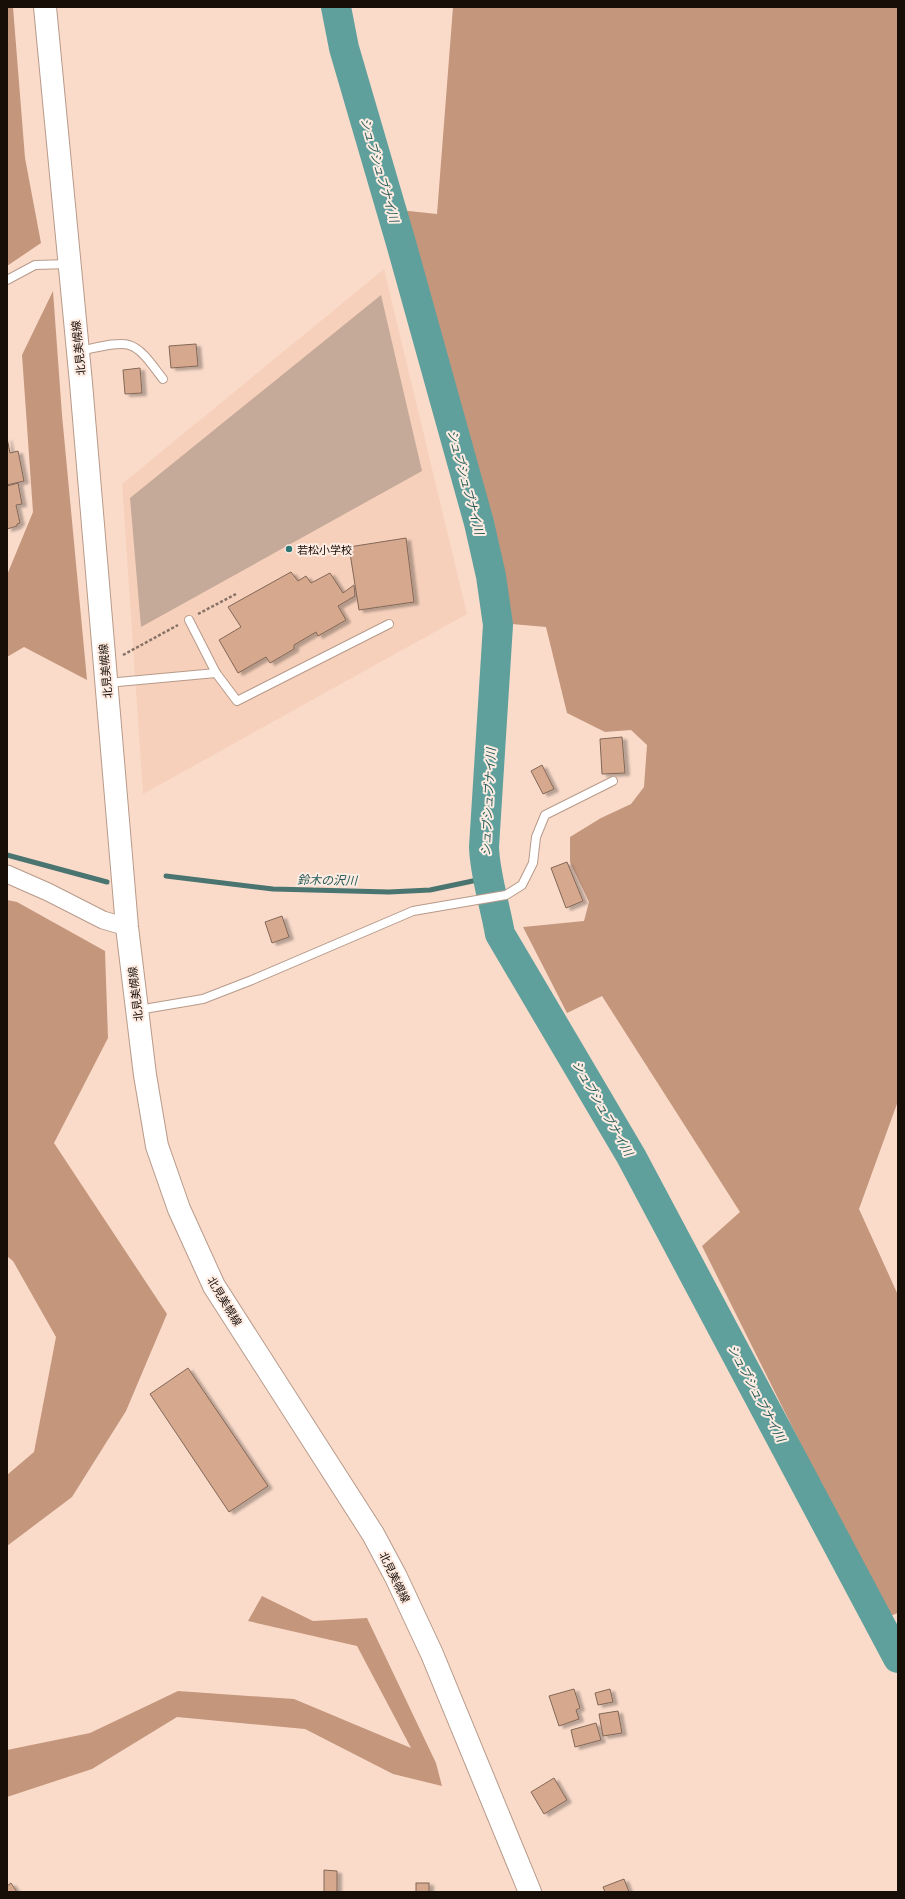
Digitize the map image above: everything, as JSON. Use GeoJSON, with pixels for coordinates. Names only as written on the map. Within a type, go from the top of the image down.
{"type":"FeatureCollection","features":[{"type":"Feature","properties":{"kind":"main road","name":"北見美幌線"},"geometry":{"type":"LineString","coordinates":[[45,7],[78,351],[105,674],[120,826],[127,927],[145,1075],[157,1146],[179,1209],[214,1286],[373,1534],[392,1571],[432,1654],[530,1892]]}},
{"type":"Feature","properties":{"kind":"street"},"geometry":{"type":"LineString","coordinates":[[7,874],[48,892],[103,920],[127,927]]}},
{"type":"Feature","properties":{"kind":"lane"},"geometry":{"type":"LineString","coordinates":[[7,280],[36,266],[70,264]]}},
{"type":"Feature","properties":{"kind":"lane"},"geometry":{"type":"LineString","coordinates":[[78,351],[111,345],[129,345],[137,350],[163,378]]}},
{"type":"Feature","properties":{"kind":"lane"},"geometry":{"type":"LineString","coordinates":[[189,620],[216,673],[237,701],[389,624]]}},
{"type":"Feature","properties":{"kind":"lane"},"geometry":{"type":"LineString","coordinates":[[105,674],[216,673]]}},
{"type":"Feature","properties":{"kind":"lane"},"geometry":{"type":"LineString","coordinates":[[137,1010],[203,998],[252,980],[413,911],[506,895],[522,885],[533,863],[536,837],[545,815],[613,781]]}},
{"type":"Feature","properties":{"kind":"path"},"geometry":{"type":"LineString","coordinates":[[105,674],[189,620],[236,594]]}},
{"type":"Feature","properties":{"kind":"shaded area"},"geometry":{"type":"Polygon","coordinates":[[[7,7],[13,7],[25,158],[41,243],[7,266],[7,7]]]}},
{"type":"Feature","properties":{"kind":"shaded area"},"geometry":{"type":"Polygon","coordinates":[[[453,7],[898,7],[898,1101],[859,1209],[898,1295],[898,1613],[887,1617],[702,1246],[740,1212],[602,996],[567,1013],[523,927],[584,921],[589,902],[570,862],[570,837],[601,818],[631,804],[644,787],[647,745],[631,730],[605,732],[567,713],[546,627],[512,624],[483,588],[380,208],[437,214],[453,7]]]}},
{"type":"Feature","properties":{"kind":"shaded area","name":"若松小学校"},"geometry":{"type":"Polygon","coordinates":[[[384,269],[467,614],[143,794],[122,484],[384,269]]]}},
{"type":"Feature","properties":{"kind":"shaded area"},"geometry":{"type":"Polygon","coordinates":[[[53,291],[62,415],[87,680],[24,647],[7,657],[7,575],[33,512],[22,355],[53,291]]]}},
{"type":"Feature","properties":{"kind":"shaded area"},"geometry":{"type":"Polygon","coordinates":[[[381,295],[422,471],[141,627],[130,498],[381,295]]]}},
{"type":"Feature","properties":{"kind":"shaded area"},"geometry":{"type":"Polygon","coordinates":[[[7,900],[17,902],[105,951],[108,1038],[54,1143],[167,1314],[126,1411],[72,1497],[7,1546],[7,1475],[34,1452],[56,1337],[13,1261],[7,1256],[7,900]]]}},
{"type":"Feature","properties":{"kind":"shaded area"},"geometry":{"type":"Polygon","coordinates":[[[262,1596],[313,1621],[367,1618],[436,1763],[442,1786],[393,1774],[305,1729],[177,1717],[92,1769],[7,1797],[7,1750],[90,1733],[178,1691],[294,1699],[411,1748],[357,1646],[248,1621],[262,1596]]]}},
{"type":"Feature","properties":{"kind":"building"},"geometry":{"type":"Polygon","coordinates":[[[196,344],[198,366],[171,368],[169,346],[196,344]]]}},
{"type":"Feature","properties":{"kind":"building"},"geometry":{"type":"Polygon","coordinates":[[[140,368],[142,393],[125,394],[123,370],[140,368]]]}},
{"type":"Feature","properties":{"kind":"building"},"geometry":{"type":"Polygon","coordinates":[[[7,438],[10,453],[18,451],[24,481],[7,485],[7,438]]]}},
{"type":"Feature","properties":{"kind":"building"},"geometry":{"type":"Polygon","coordinates":[[[18,483],[22,504],[16,505],[20,523],[17,524],[17,526],[7,529],[7,486],[18,483]]]}},
{"type":"Feature","properties":{"kind":"building"},"geometry":{"type":"Polygon","coordinates":[[[406,538],[414,602],[359,610],[349,547],[406,538]]]}},
{"type":"Feature","properties":{"kind":"building"},"geometry":{"type":"Polygon","coordinates":[[[291,572],[298,581],[306,576],[311,583],[330,573],[343,593],[354,585],[355,596],[338,606],[346,620],[318,636],[316,632],[294,645],[294,649],[270,663],[266,657],[238,673],[219,640],[241,627],[228,607],[291,572]]]}},
{"type":"Feature","properties":{"kind":"building"},"geometry":{"type":"Polygon","coordinates":[[[622,737],[625,773],[602,774],[600,739],[622,737]]]}},
{"type":"Feature","properties":{"kind":"building"},"geometry":{"type":"Polygon","coordinates":[[[542,765],[554,789],[543,794],[531,771],[542,765]]]}},
{"type":"Feature","properties":{"kind":"building"},"geometry":{"type":"Polygon","coordinates":[[[567,862],[583,901],[566,908],[551,868],[567,862]]]}},
{"type":"Feature","properties":{"kind":"building"},"geometry":{"type":"Polygon","coordinates":[[[282,916],[289,937],[272,943],[265,922],[282,916]]]}},
{"type":"Feature","properties":{"kind":"building"},"geometry":{"type":"Polygon","coordinates":[[[188,1368],[268,1486],[229,1512],[150,1394],[188,1368]]]}},
{"type":"Feature","properties":{"kind":"building"},"geometry":{"type":"Polygon","coordinates":[[[574,1689],[580,1708],[576,1710],[579,1719],[559,1726],[549,1696],[574,1689]]]}},
{"type":"Feature","properties":{"kind":"building"},"geometry":{"type":"Polygon","coordinates":[[[610,1689],[613,1702],[598,1705],[595,1693],[610,1689]]]}},
{"type":"Feature","properties":{"kind":"building"},"geometry":{"type":"Polygon","coordinates":[[[618,1711],[622,1733],[603,1736],[599,1714],[618,1711]]]}},
{"type":"Feature","properties":{"kind":"building"},"geometry":{"type":"Polygon","coordinates":[[[596,1723],[601,1740],[575,1747],[571,1730],[596,1723]]]}},
{"type":"Feature","properties":{"kind":"building"},"geometry":{"type":"Polygon","coordinates":[[[554,1778],[567,1800],[544,1814],[531,1792],[554,1778]]]}},
{"type":"Feature","properties":{"kind":"building"},"geometry":{"type":"Polygon","coordinates":[[[324,1870],[337,1871],[337,1892],[324,1892],[324,1870]]]}},
{"type":"Feature","properties":{"kind":"building"},"geometry":{"type":"Polygon","coordinates":[[[624,1879],[629,1892],[605,1892],[603,1887],[624,1879]]]}},
{"type":"Feature","properties":{"kind":"building"},"geometry":{"type":"Polygon","coordinates":[[[11,1883],[17,1892],[7,1892],[7,1886],[11,1883]]]}},
{"type":"Feature","properties":{"kind":"building"},"geometry":{"type":"Polygon","coordinates":[[[416,1883],[429,1883],[429,1892],[416,1892],[416,1883]]]}},
{"type":"Feature","properties":{"kind":"waterway","name":"シュブシュブナイ川"},"geometry":{"type":"LineString","coordinates":[[336,7],[344,48],[401,243],[479,523],[491,576],[498,625],[484,847],[488,880],[500,934],[631,1156],[898,1658]]}},
{"type":"Feature","properties":{"kind":"waterway","name":"鈴木の沢川"},"geometry":{"type":"LineString","coordinates":[[7,855],[107,882]]}},
{"type":"Feature","properties":{"kind":"waterway","name":"鈴木の沢川"},"geometry":{"type":"LineString","coordinates":[[166,876],[273,889],[389,892],[430,890],[487,878]]}},
{"type":"Feature","properties":{"kind":"place","name":"若松小学校"},"geometry":{"type":"Point","coordinates":[289,549]}}]}
